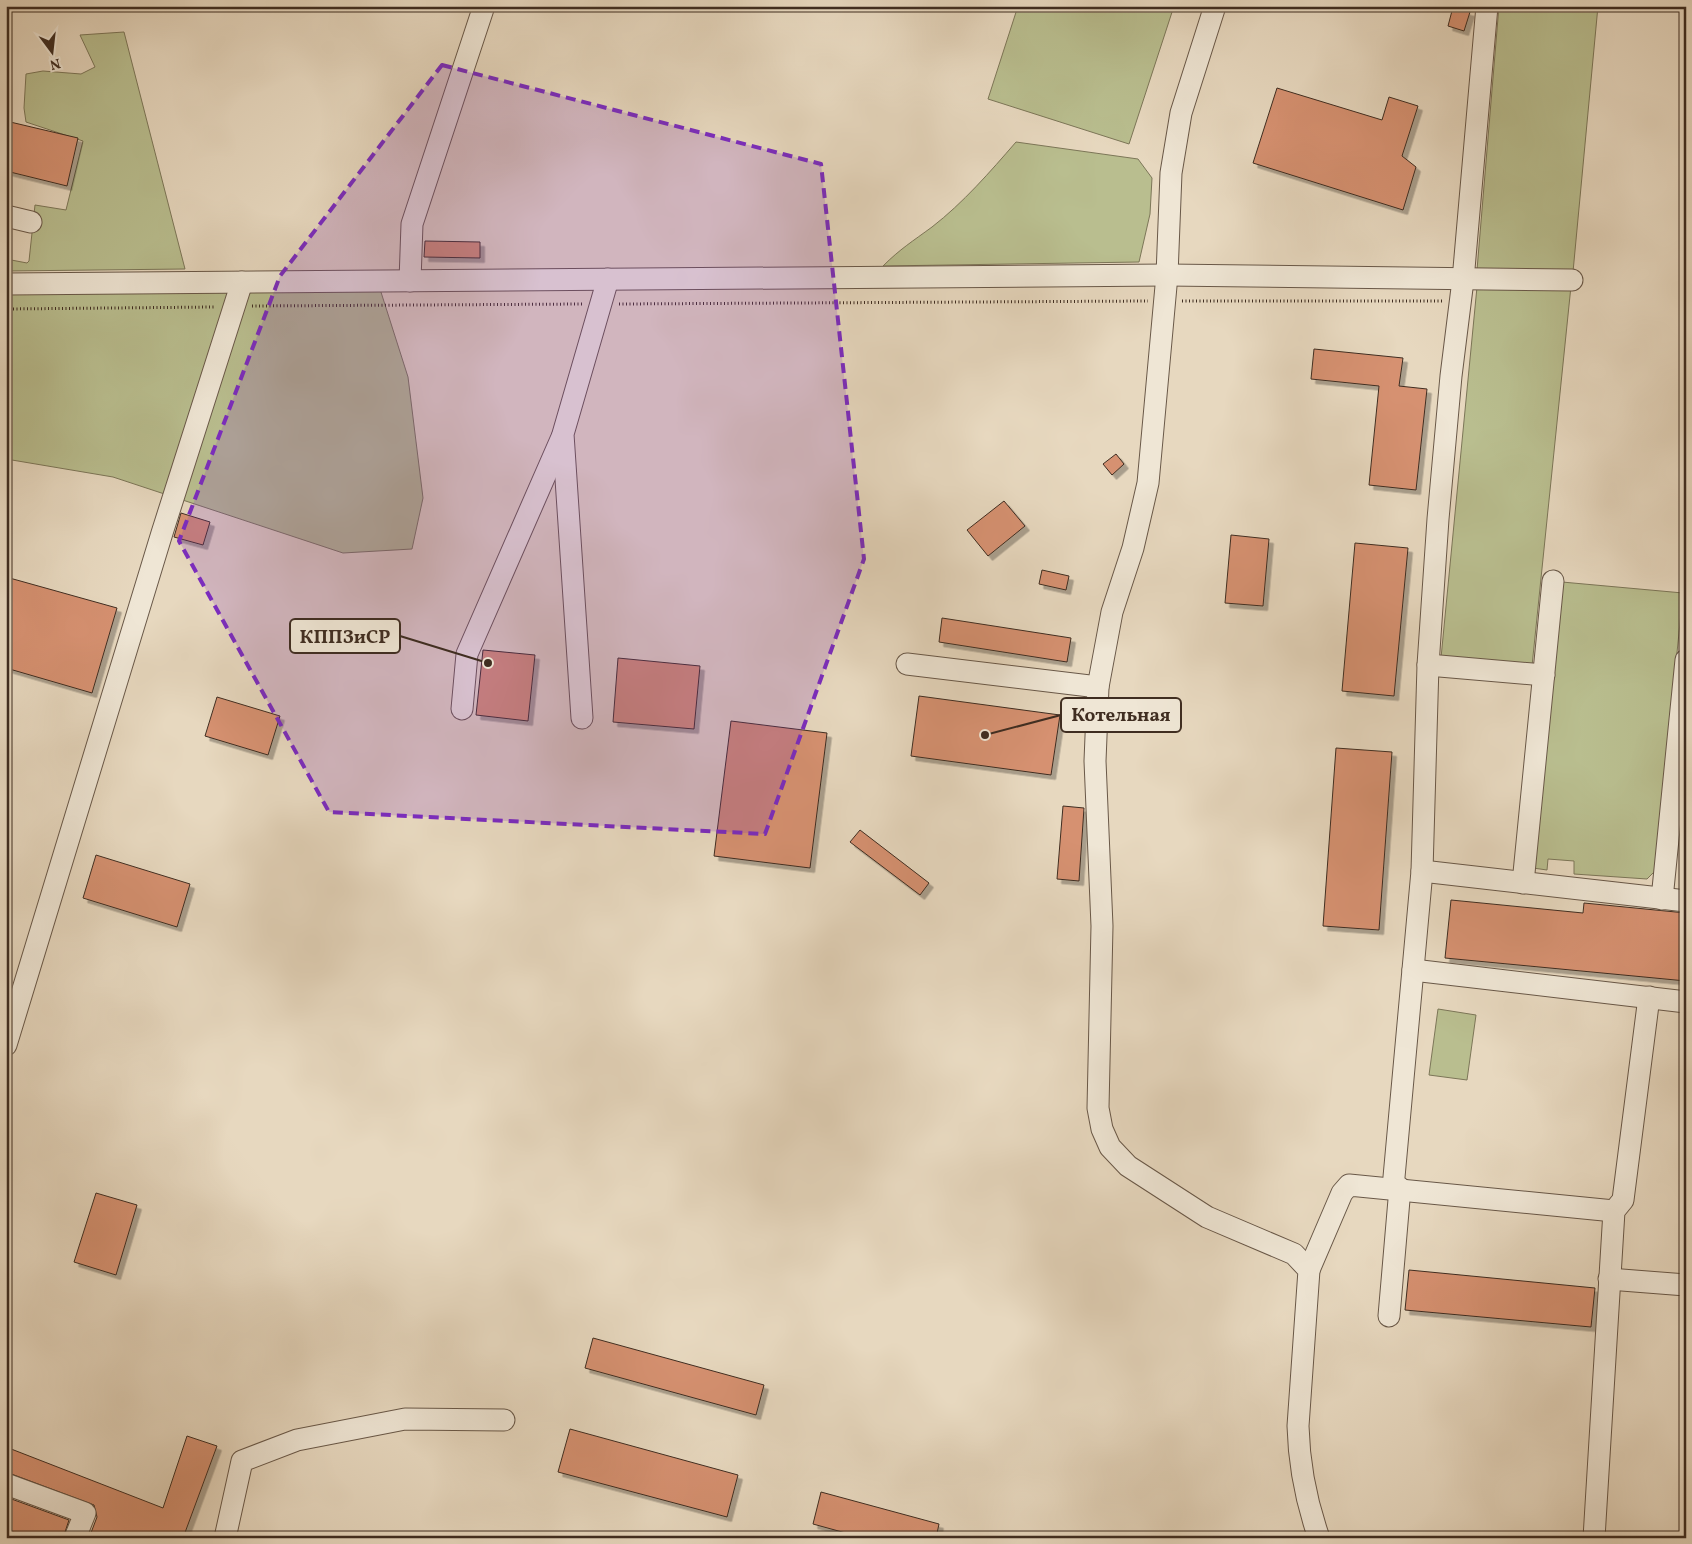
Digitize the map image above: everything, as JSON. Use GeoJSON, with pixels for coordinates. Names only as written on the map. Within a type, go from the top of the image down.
{"type":"FeatureCollection","features":[{"type":"Feature","properties":{"kind":"street"},"geometry":{"type":"LineString","coordinates":[[410,281],[412,224],[484,6]]}},
{"type":"Feature","properties":{"kind":"street"},"geometry":{"type":"LineString","coordinates":[[1215,6],[1181,113],[1171,173],[1167,275],[1148,483],[1133,548],[1112,612],[1098,687],[1095,761],[1102,926],[1098,1108],[1102,1129],[1110,1148],[1128,1166],[1207,1217],[1294,1254],[1310,1270]]}},
{"type":"Feature","properties":{"kind":"street"},"geometry":{"type":"LineString","coordinates":[[1389,1316],[1413,970],[1422,872],[1428,666],[1438,519],[1451,376],[1463,280],[1487,6]]}},
{"type":"Feature","properties":{"kind":"street"},"geometry":{"type":"LineString","coordinates":[[6,216],[31,222]]}},
{"type":"Feature","properties":{"kind":"street"},"geometry":{"type":"LineString","coordinates":[[6,284],[1167,275],[1572,280]]}},
{"type":"Feature","properties":{"kind":"street"},"geometry":{"type":"LineString","coordinates":[[462,709],[466,654],[564,434],[608,279]]}},
{"type":"Feature","properties":{"kind":"street"},"geometry":{"type":"LineString","coordinates":[[6,1045],[162,533],[242,282]]}},
{"type":"Feature","properties":{"kind":"street"},"geometry":{"type":"LineString","coordinates":[[564,434],[582,718]]}},
{"type":"Feature","properties":{"kind":"street"},"geometry":{"type":"LineString","coordinates":[[1523,883],[1552,581]]}},
{"type":"Feature","properties":{"kind":"street"},"geometry":{"type":"LineString","coordinates":[[1662,899],[1686,660]]}},
{"type":"Feature","properties":{"kind":"street"},"geometry":{"type":"LineString","coordinates":[[907,664],[1098,687]]}},
{"type":"Feature","properties":{"kind":"street"},"geometry":{"type":"LineString","coordinates":[[1428,666],[1544,675]]}},
{"type":"Feature","properties":{"kind":"street"},"geometry":{"type":"LineString","coordinates":[[1422,872],[1686,901]]}},
{"type":"Feature","properties":{"kind":"street"},"geometry":{"type":"LineString","coordinates":[[1413,970],[1686,1002]]}},
{"type":"Feature","properties":{"kind":"street"},"geometry":{"type":"LineString","coordinates":[[1594,1538],[1614,1211],[1623,1200],[1649,998]]}},
{"type":"Feature","properties":{"kind":"street"},"geometry":{"type":"LineString","coordinates":[[1319,1538],[1310,1511],[1299,1450],[1298,1426],[1310,1270],[1342,1192],[1349,1185],[1397,1188],[1614,1211]]}},
{"type":"Feature","properties":{"kind":"street"},"geometry":{"type":"LineString","coordinates":[[1609,1279],[1686,1285]]}},
{"type":"Feature","properties":{"kind":"street"},"geometry":{"type":"LineString","coordinates":[[225,1538],[242,1461],[297,1440],[405,1419],[504,1420]]}},
{"type":"Feature","properties":{"kind":"street"},"geometry":{"type":"LineString","coordinates":[[6,1484],[85,1513],[75,1538]]}},
{"type":"Feature","properties":{"kind":"path"},"geometry":{"type":"LineString","coordinates":[[6,309],[601,304],[1451,301]]}},
{"type":"Feature","properties":{"kind":"highlighted area"},"geometry":{"type":"Polygon","coordinates":[[[442,65],[821,164],[864,559],[765,834],[329,812],[179,541],[280,276],[442,65]]]}},
{"type":"Feature","properties":{"kind":"green space"},"geometry":{"type":"Polygon","coordinates":[[[1018,6],[1174,6],[1129,144],[988,99],[1018,6]]]}},
{"type":"Feature","properties":{"kind":"green space"},"geometry":{"type":"Polygon","coordinates":[[[1499,6],[1598,6],[1573,272],[1477,270],[1499,6]]]}},
{"type":"Feature","properties":{"kind":"green space"},"geometry":{"type":"Polygon","coordinates":[[[124,32],[185,269],[6,271],[6,259],[27,263],[29,261],[35,205],[66,210],[83,141],[26,122],[24,108],[26,74],[43,71],[81,74],[95,67],[80,35],[124,32]]]}},
{"type":"Feature","properties":{"kind":"green space"},"geometry":{"type":"Polygon","coordinates":[[[1016,142],[1138,159],[1152,178],[1150,214],[1139,262],[883,266],[955,208],[1016,142]]]}},
{"type":"Feature","properties":{"kind":"green space"},"geometry":{"type":"Polygon","coordinates":[[[1571,286],[1532,666],[1441,658],[1477,287],[1571,286]]]}},
{"type":"Feature","properties":{"kind":"green space"},"geometry":{"type":"Polygon","coordinates":[[[380,289],[408,377],[423,498],[412,549],[343,553],[113,477],[6,459],[6,294],[380,289]]]}},
{"type":"Feature","properties":{"kind":"green space"},"geometry":{"type":"Polygon","coordinates":[[[1562,582],[1683,593],[1655,871],[1647,879],[1574,874],[1574,861],[1548,859],[1547,870],[1533,868],[1562,582]]]}},
{"type":"Feature","properties":{"kind":"green space"},"geometry":{"type":"Polygon","coordinates":[[[1438,1009],[1476,1015],[1467,1080],[1429,1075],[1438,1009]]]}},
{"type":"Feature","properties":{"kind":"building"},"geometry":{"type":"Polygon","coordinates":[[[1453,7],[1470,12],[1464,31],[1448,26],[1453,7]]]}},
{"type":"Feature","properties":{"kind":"building"},"geometry":{"type":"Polygon","coordinates":[[[1277,88],[1382,120],[1389,97],[1418,106],[1402,156],[1416,167],[1403,210],[1253,163],[1277,88]]]}},
{"type":"Feature","properties":{"kind":"building"},"geometry":{"type":"Polygon","coordinates":[[[6,121],[78,138],[67,186],[6,171],[6,121]]]}},
{"type":"Feature","properties":{"kind":"building"},"geometry":{"type":"Polygon","coordinates":[[[425,241],[480,242],[480,258],[424,257],[425,241]]]}},
{"type":"Feature","properties":{"kind":"building"},"geometry":{"type":"Polygon","coordinates":[[[1314,349],[1403,358],[1399,386],[1427,389],[1416,490],[1369,485],[1379,386],[1311,379],[1314,349]]]}},
{"type":"Feature","properties":{"kind":"building"},"geometry":{"type":"Polygon","coordinates":[[[1116,454],[1124,464],[1112,475],[1103,464],[1116,454]]]}},
{"type":"Feature","properties":{"kind":"building"},"geometry":{"type":"Polygon","coordinates":[[[1004,501],[1025,526],[988,556],[967,530],[1004,501]]]}},
{"type":"Feature","properties":{"kind":"building"},"geometry":{"type":"Polygon","coordinates":[[[181,513],[210,522],[203,545],[174,537],[181,513]]]}},
{"type":"Feature","properties":{"kind":"building"},"geometry":{"type":"Polygon","coordinates":[[[1231,535],[1269,539],[1263,606],[1225,603],[1231,535]]]}},
{"type":"Feature","properties":{"kind":"building"},"geometry":{"type":"Polygon","coordinates":[[[1355,543],[1408,548],[1394,696],[1342,691],[1355,543]]]}},
{"type":"Feature","properties":{"kind":"building"},"geometry":{"type":"Polygon","coordinates":[[[1042,570],[1069,576],[1066,590],[1039,584],[1042,570]]]}},
{"type":"Feature","properties":{"kind":"building"},"geometry":{"type":"Polygon","coordinates":[[[6,577],[117,608],[92,693],[6,668],[6,577]]]}},
{"type":"Feature","properties":{"kind":"building"},"geometry":{"type":"Polygon","coordinates":[[[942,618],[1071,638],[1067,662],[939,642],[942,618]]]}},
{"type":"Feature","properties":{"kind":"building"},"geometry":{"type":"Polygon","coordinates":[[[483,650],[535,655],[528,721],[476,715],[483,650]]]}},
{"type":"Feature","properties":{"kind":"building"},"geometry":{"type":"Polygon","coordinates":[[[618,658],[700,666],[694,729],[613,722],[618,658]]]}},
{"type":"Feature","properties":{"kind":"building"},"geometry":{"type":"Polygon","coordinates":[[[919,696],[1060,715],[1051,775],[911,756],[919,696]]]}},
{"type":"Feature","properties":{"kind":"building"},"geometry":{"type":"Polygon","coordinates":[[[217,697],[280,716],[268,755],[205,736],[217,697]]]}},
{"type":"Feature","properties":{"kind":"building"},"geometry":{"type":"Polygon","coordinates":[[[731,721],[827,733],[810,868],[714,856],[731,721]]]}},
{"type":"Feature","properties":{"kind":"building"},"geometry":{"type":"Polygon","coordinates":[[[1336,748],[1392,752],[1379,930],[1323,926],[1336,748]]]}},
{"type":"Feature","properties":{"kind":"building"},"geometry":{"type":"Polygon","coordinates":[[[1063,806],[1084,808],[1079,881],[1057,879],[1063,806]]]}},
{"type":"Feature","properties":{"kind":"building"},"geometry":{"type":"Polygon","coordinates":[[[860,830],[929,883],[920,895],[850,842],[860,830]]]}},
{"type":"Feature","properties":{"kind":"building"},"geometry":{"type":"Polygon","coordinates":[[[96,855],[190,884],[177,927],[83,898],[96,855]]]}},
{"type":"Feature","properties":{"kind":"building"},"geometry":{"type":"Polygon","coordinates":[[[1451,900],[1583,913],[1584,903],[1686,913],[1686,981],[1445,958],[1451,900]]]}},
{"type":"Feature","properties":{"kind":"building"},"geometry":{"type":"Polygon","coordinates":[[[96,1193],[137,1205],[116,1275],[74,1262],[96,1193]]]}},
{"type":"Feature","properties":{"kind":"building"},"geometry":{"type":"Polygon","coordinates":[[[1409,1270],[1595,1288],[1591,1327],[1405,1310],[1409,1270]]]}},
{"type":"Feature","properties":{"kind":"building"},"geometry":{"type":"Polygon","coordinates":[[[593,1338],[764,1385],[756,1415],[585,1368],[593,1338]]]}},
{"type":"Feature","properties":{"kind":"building"},"geometry":{"type":"Polygon","coordinates":[[[570,1429],[738,1475],[727,1517],[558,1472],[570,1429]]]}},
{"type":"Feature","properties":{"kind":"building"},"geometry":{"type":"Polygon","coordinates":[[[187,1436],[217,1446],[183,1538],[89,1538],[97,1517],[94,1505],[6,1472],[6,1447],[163,1508],[187,1436]]]}},
{"type":"Feature","properties":{"kind":"building"},"geometry":{"type":"Polygon","coordinates":[[[821,1492],[939,1524],[936,1538],[864,1538],[813,1524],[821,1492]]]}},
{"type":"Feature","properties":{"kind":"building"},"geometry":{"type":"Polygon","coordinates":[[[6,1497],[69,1520],[63,1538],[32,1538],[6,1530],[6,1497]]]}},
{"type":"Feature","properties":{"kind":"place","name":"КППЗиСР"},"geometry":{"type":"Point","coordinates":[488,663]}},
{"type":"Feature","properties":{"kind":"place","name":"Котельная"},"geometry":{"type":"Point","coordinates":[985,735]}}]}
